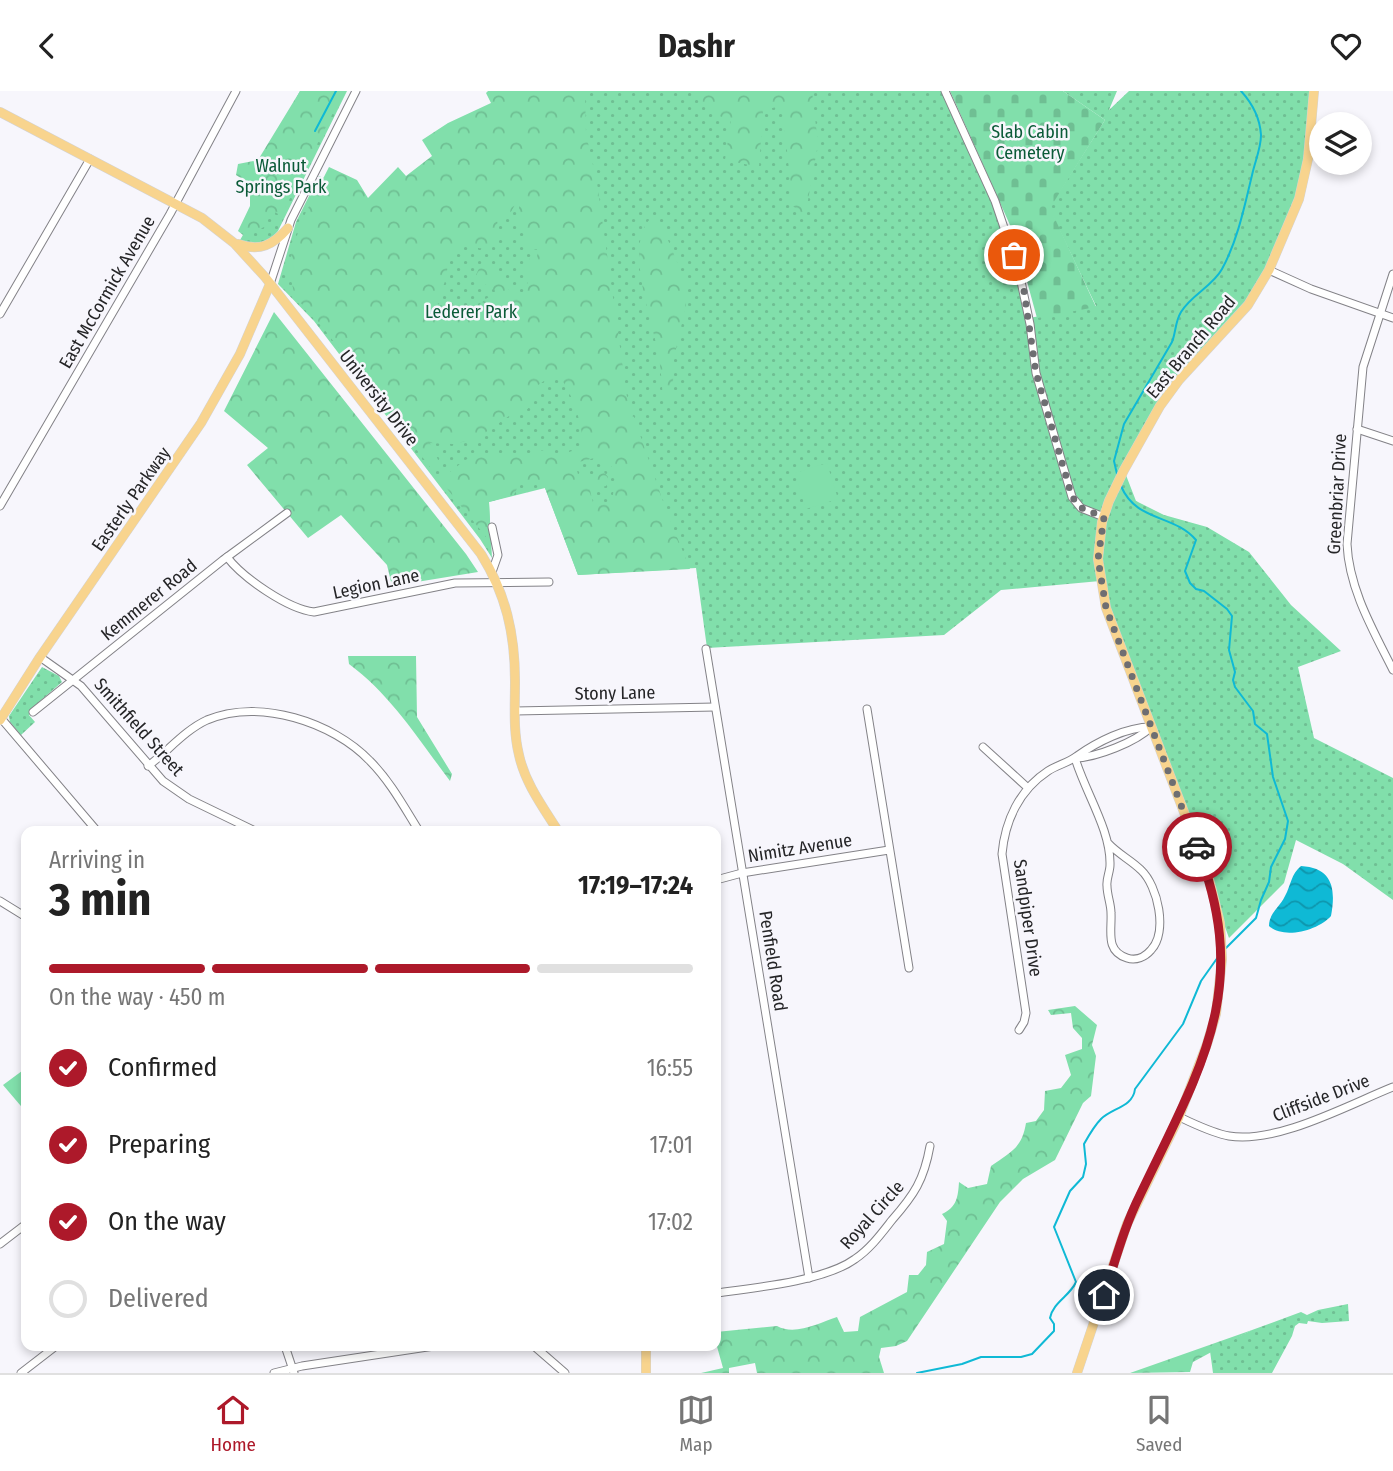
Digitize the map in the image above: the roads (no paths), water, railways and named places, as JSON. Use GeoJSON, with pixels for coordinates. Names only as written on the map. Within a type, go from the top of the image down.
{"type":"FeatureCollection","features":[{"type":"Feature","properties":{"kind":"main road","name":"East Branch Road"},"geometry":{"type":"LineString","coordinates":[[1077,1373],[1127,1224],[1179,1117],[1216,1014],[1221,976],[1221,933],[1208,875],[1106,608],[1100,581],[1098,550],[1104,517],[1124,470],[1160,406],[1179,380],[1242,312],[1269,270],[1299,199],[1308,159],[1314,91]]}},
{"type":"Feature","properties":{"kind":"main road","name":"University Drive"},"geometry":{"type":"LineString","coordinates":[[0,112],[176,203],[209,223],[234,243],[270,284],[481,554],[498,583],[508,611],[519,757],[528,781],[555,826]]}},
{"type":"Feature","properties":{"kind":"main road"},"geometry":{"type":"LineString","coordinates":[[234,243],[250,248],[265,247],[276,241],[288,228]]}},
{"type":"Feature","properties":{"kind":"main road","name":"Easterly Parkway"},"geometry":{"type":"LineString","coordinates":[[0,719],[201,423],[240,354],[270,284]]}},
{"type":"Feature","properties":{"kind":"main road"},"geometry":{"type":"LineString","coordinates":[[646,1351],[646,1373]]}},
{"type":"Feature","properties":{"kind":"street","name":"East McCormick Avenue"},"geometry":{"type":"LineString","coordinates":[[0,506],[176,203],[236,91]]}},
{"type":"Feature","properties":{"kind":"street"},"geometry":{"type":"LineString","coordinates":[[270,284],[288,228],[356,91]]}},
{"type":"Feature","properties":{"kind":"street"},"geometry":{"type":"LineString","coordinates":[[945,91],[995,201],[1019,272],[1030,323],[1036,373],[1072,497],[1083,509],[1104,517]]}},
{"type":"Feature","properties":{"kind":"street"},"geometry":{"type":"LineString","coordinates":[[0,314],[90,159]]}},
{"type":"Feature","properties":{"kind":"street"},"geometry":{"type":"LineString","coordinates":[[1269,270],[1311,289],[1393,318]]}},
{"type":"Feature","properties":{"kind":"street","name":"Greenbriar Drive"},"geometry":{"type":"LineString","coordinates":[[1393,274],[1363,367],[1347,554],[1356,590],[1393,670]]}},
{"type":"Feature","properties":{"kind":"street"},"geometry":{"type":"LineString","coordinates":[[1357,429],[1393,440]]}},
{"type":"Feature","properties":{"kind":"street","name":"Kemmerer Road"},"geometry":{"type":"LineString","coordinates":[[33,712],[287,513]]}},
{"type":"Feature","properties":{"kind":"street"},"geometry":{"type":"LineString","coordinates":[[492,527],[498,555],[492,572]]}},
{"type":"Feature","properties":{"kind":"street","name":"Legion Lane"},"geometry":{"type":"LineString","coordinates":[[228,557],[239,571],[252,581],[297,607],[314,612],[456,583],[549,582]]}},
{"type":"Feature","properties":{"kind":"street","name":"Penfield Road"},"geometry":{"type":"LineString","coordinates":[[706,649],[808,1277]]}},
{"type":"Feature","properties":{"kind":"street","name":"Smithfield Street"},"geometry":{"type":"LineString","coordinates":[[40,657],[74,680],[163,782],[181,795],[245,826]]}},
{"type":"Feature","properties":{"kind":"street","name":"Stony Lane"},"geometry":{"type":"LineString","coordinates":[[515,711],[715,707]]}},
{"type":"Feature","properties":{"kind":"street"},"geometry":{"type":"LineString","coordinates":[[867,709],[909,968]]}},
{"type":"Feature","properties":{"kind":"street"},"geometry":{"type":"LineString","coordinates":[[148,766],[205,721],[240,713],[282,715],[333,732],[362,753],[385,778],[416,826]]}},
{"type":"Feature","properties":{"kind":"street"},"geometry":{"type":"LineString","coordinates":[[0,719],[93,826]]}},
{"type":"Feature","properties":{"kind":"street","name":"Sandpiper Drive"},"geometry":{"type":"LineString","coordinates":[[1019,1030],[1026,1013],[1002,854],[1014,808],[1028,788],[1046,772],[1075,758],[1089,757],[1143,736],[1152,727]]}},
{"type":"Feature","properties":{"kind":"street"},"geometry":{"type":"LineString","coordinates":[[984,747],[1028,788]]}},
{"type":"Feature","properties":{"kind":"street"},"geometry":{"type":"LineString","coordinates":[[1075,758],[1108,843],[1109,873],[1106,884],[1111,907],[1112,947],[1118,954],[1130,959],[1142,958],[1156,944],[1160,922],[1154,891],[1146,877],[1108,843]]}},
{"type":"Feature","properties":{"kind":"street","name":"Nimitz Avenue"},"geometry":{"type":"LineString","coordinates":[[721,879],[889,850]]}},
{"type":"Feature","properties":{"kind":"street"},"geometry":{"type":"LineString","coordinates":[[1109,873],[1122,856]]}},
{"type":"Feature","properties":{"kind":"street"},"geometry":{"type":"LineString","coordinates":[[0,901],[21,914]]}},
{"type":"Feature","properties":{"kind":"street","name":"Cliffside Drive"},"geometry":{"type":"LineString","coordinates":[[1179,1117],[1220,1134],[1260,1136],[1297,1125],[1393,1087]]}},
{"type":"Feature","properties":{"kind":"street","name":"Royal Circle"},"geometry":{"type":"LineString","coordinates":[[721,1292],[808,1277],[842,1268],[864,1252],[919,1186],[926,1169],[930,1146]]}},
{"type":"Feature","properties":{"kind":"street"},"geometry":{"type":"LineString","coordinates":[[0,1244],[21,1228]]}},
{"type":"Feature","properties":{"kind":"street"},"geometry":{"type":"LineString","coordinates":[[21,1373],[50,1351]]}},
{"type":"Feature","properties":{"kind":"street"},"geometry":{"type":"LineString","coordinates":[[287,1351],[293,1371]]}},
{"type":"Feature","properties":{"kind":"street"},"geometry":{"type":"LineString","coordinates":[[274,1373],[405,1351]]}},
{"type":"Feature","properties":{"kind":"street"},"geometry":{"type":"LineString","coordinates":[[540,1351],[565,1373]]}},
{"type":"Feature","properties":{"kind":"water"},"geometry":{"type":"Polygon","coordinates":[[[1301,866],[1320,871],[1330,882],[1333,897],[1331,916],[1301,932],[1275,930],[1269,926],[1271,917],[1301,866]]]}},
{"type":"Feature","properties":{"kind":"waterway"},"geometry":{"type":"LineString","coordinates":[[315,131],[336,91]]}},
{"type":"Feature","properties":{"kind":"waterway"},"geometry":{"type":"LineString","coordinates":[[1117,474],[1114,461],[1124,424],[1172,342],[1181,312],[1218,275],[1237,234],[1261,135],[1255,111],[1241,91]]}},
{"type":"Feature","properties":{"kind":"waterway"},"geometry":{"type":"LineString","coordinates":[[1121,486],[1136,506],[1177,526],[1196,540],[1185,571],[1196,589],[1204,591],[1232,616],[1229,650],[1235,672],[1233,680],[1235,687],[1253,711],[1255,724],[1267,734],[1273,777],[1288,821],[1285,839],[1271,867],[1269,882],[1256,918],[1226,948]]}},
{"type":"Feature","properties":{"kind":"waterway"},"geometry":{"type":"LineString","coordinates":[[917,1373],[962,1364],[981,1357],[1021,1357],[1032,1354],[1054,1331],[1050,1318],[1052,1312],[1076,1282],[1054,1227],[1070,1191],[1083,1177],[1086,1164],[1084,1144],[1101,1119],[1130,1100],[1135,1089],[1183,1024],[1201,981],[1218,957]]}},
{"type":"Feature","properties":{"kind":"park label","name":"Slab Cabin Cemetery"},"geometry":{"type":"Point","coordinates":[1030,142]}},
{"type":"Feature","properties":{"kind":"park label","name":"Walnut Springs Park"},"geometry":{"type":"Point","coordinates":[281,176]}},
{"type":"Feature","properties":{"kind":"park label","name":"Lederer Park"},"geometry":{"type":"Point","coordinates":[471,312]}}]}
